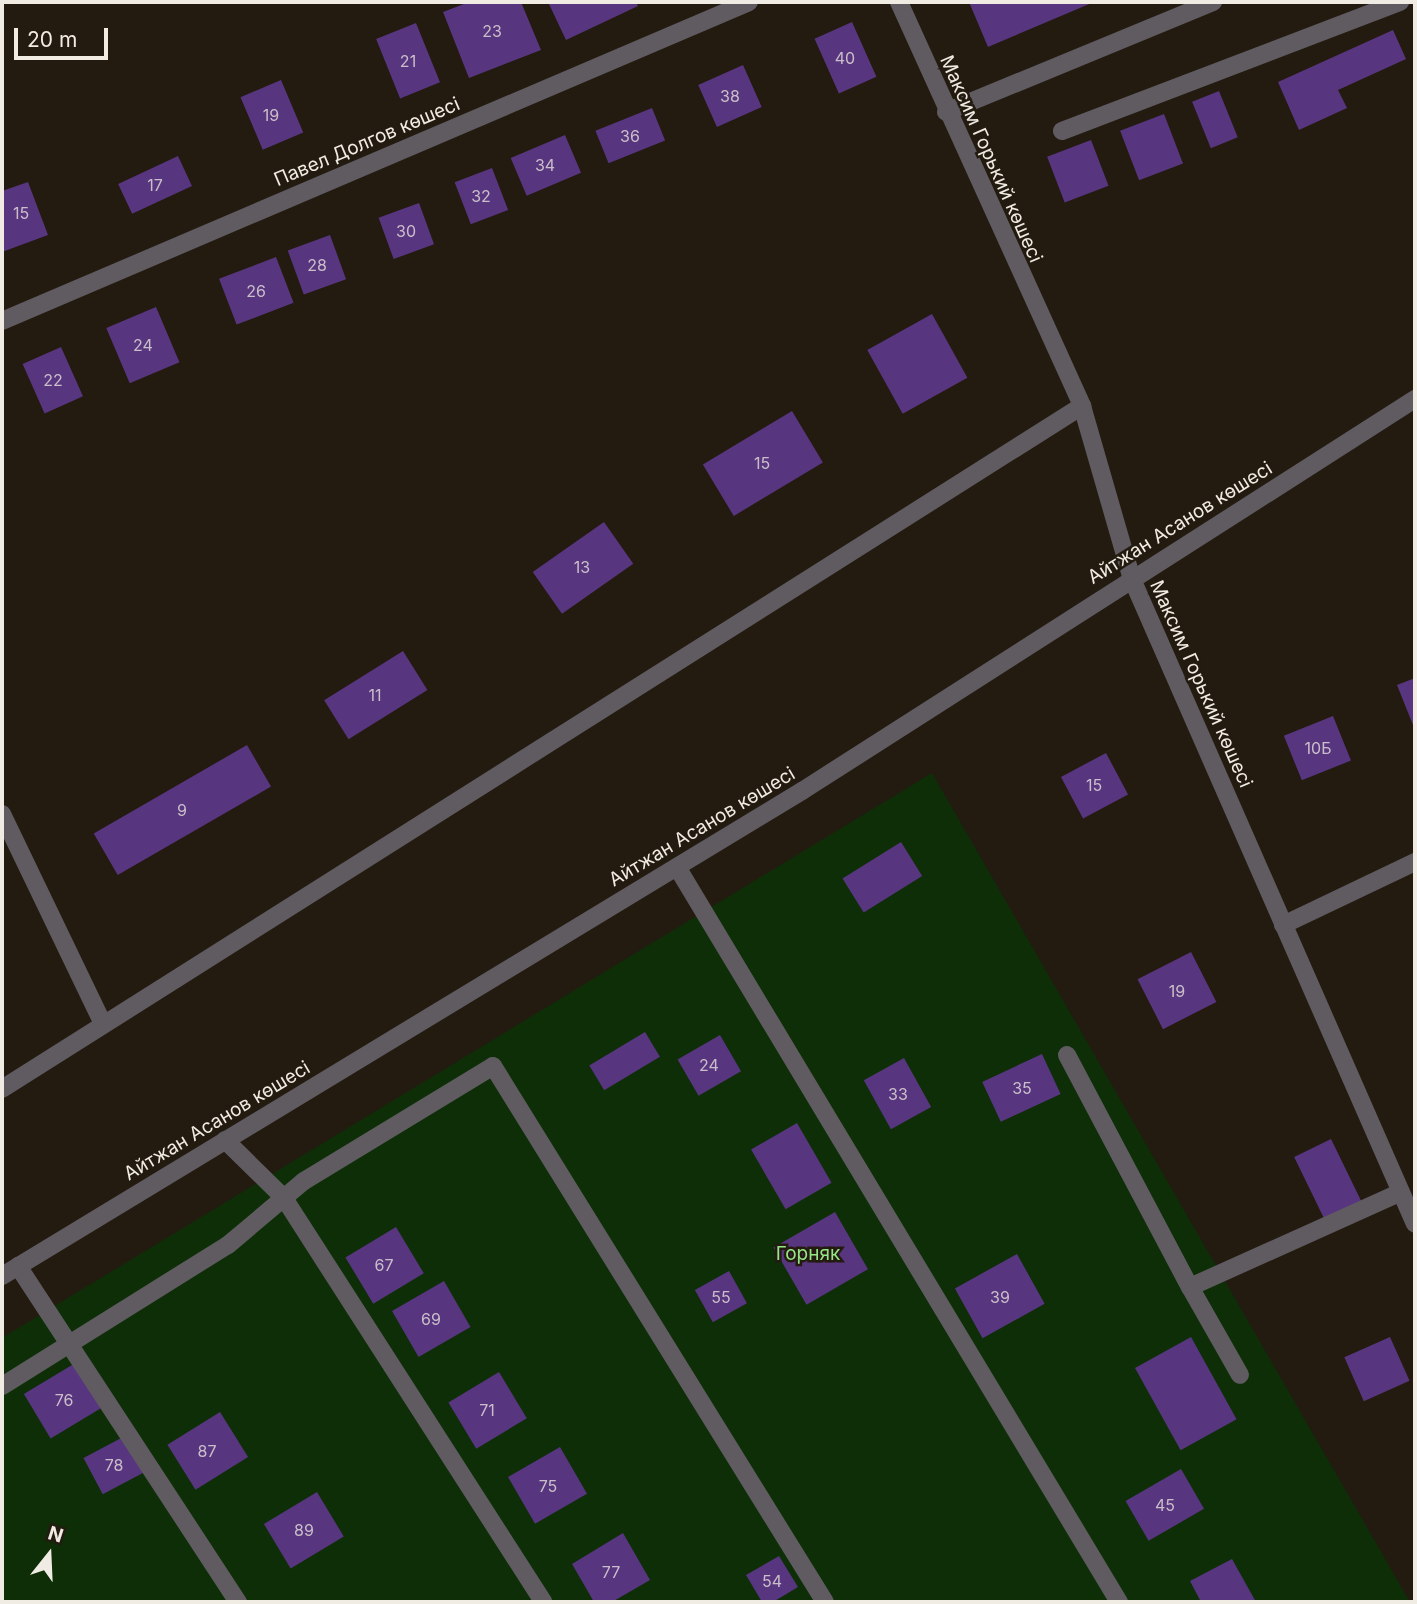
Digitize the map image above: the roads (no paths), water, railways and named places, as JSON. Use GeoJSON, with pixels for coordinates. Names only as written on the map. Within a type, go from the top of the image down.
{"type":"FeatureCollection","features":[{"type":"Feature","properties":{"kind":"street","name":"Павел Долгов көшесі"},"geometry":{"type":"LineString","coordinates":[[2,321],[749,2]]}},
{"type":"Feature","properties":{"kind":"street","name":"Максим Горький көшесі"},"geometry":{"type":"LineString","coordinates":[[899,2],[946,112],[1082,406],[1132,579],[1415,1224]]}},
{"type":"Feature","properties":{"kind":"street"},"geometry":{"type":"LineString","coordinates":[[946,112],[1213,2]]}},
{"type":"Feature","properties":{"kind":"street"},"geometry":{"type":"LineString","coordinates":[[1062,131],[1401,2]]}},
{"type":"Feature","properties":{"kind":"street","name":"Айтжан Асанов көшесі"},"geometry":{"type":"LineString","coordinates":[[2,1276],[677,867],[1415,399]]}},
{"type":"Feature","properties":{"kind":"street"},"geometry":{"type":"LineString","coordinates":[[2,1090],[1082,406]]}},
{"type":"Feature","properties":{"kind":"street"},"geometry":{"type":"LineString","coordinates":[[2,814],[103,1024]]}},
{"type":"Feature","properties":{"kind":"street"},"geometry":{"type":"LineString","coordinates":[[1283,925],[1415,862]]}},
{"type":"Feature","properties":{"kind":"street"},"geometry":{"type":"LineString","coordinates":[[677,867],[1118,1602]]}},
{"type":"Feature","properties":{"kind":"street"},"geometry":{"type":"LineString","coordinates":[[1067,1055],[1190,1287],[1240,1375]]}},
{"type":"Feature","properties":{"kind":"street"},"geometry":{"type":"LineString","coordinates":[[2,1386],[228,1245],[304,1181],[493,1066],[825,1602]]}},
{"type":"Feature","properties":{"kind":"street"},"geometry":{"type":"LineString","coordinates":[[225,1140],[284,1198],[543,1602]]}},
{"type":"Feature","properties":{"kind":"street"},"geometry":{"type":"LineString","coordinates":[[1190,1287],[1401,1192]]}},
{"type":"Feature","properties":{"kind":"street"},"geometry":{"type":"LineString","coordinates":[[18,1266],[238,1602]]}},
{"type":"Feature","properties":{"kind":"park label","name":"Горняк"},"geometry":{"type":"Point","coordinates":[808,1254]}}]}
